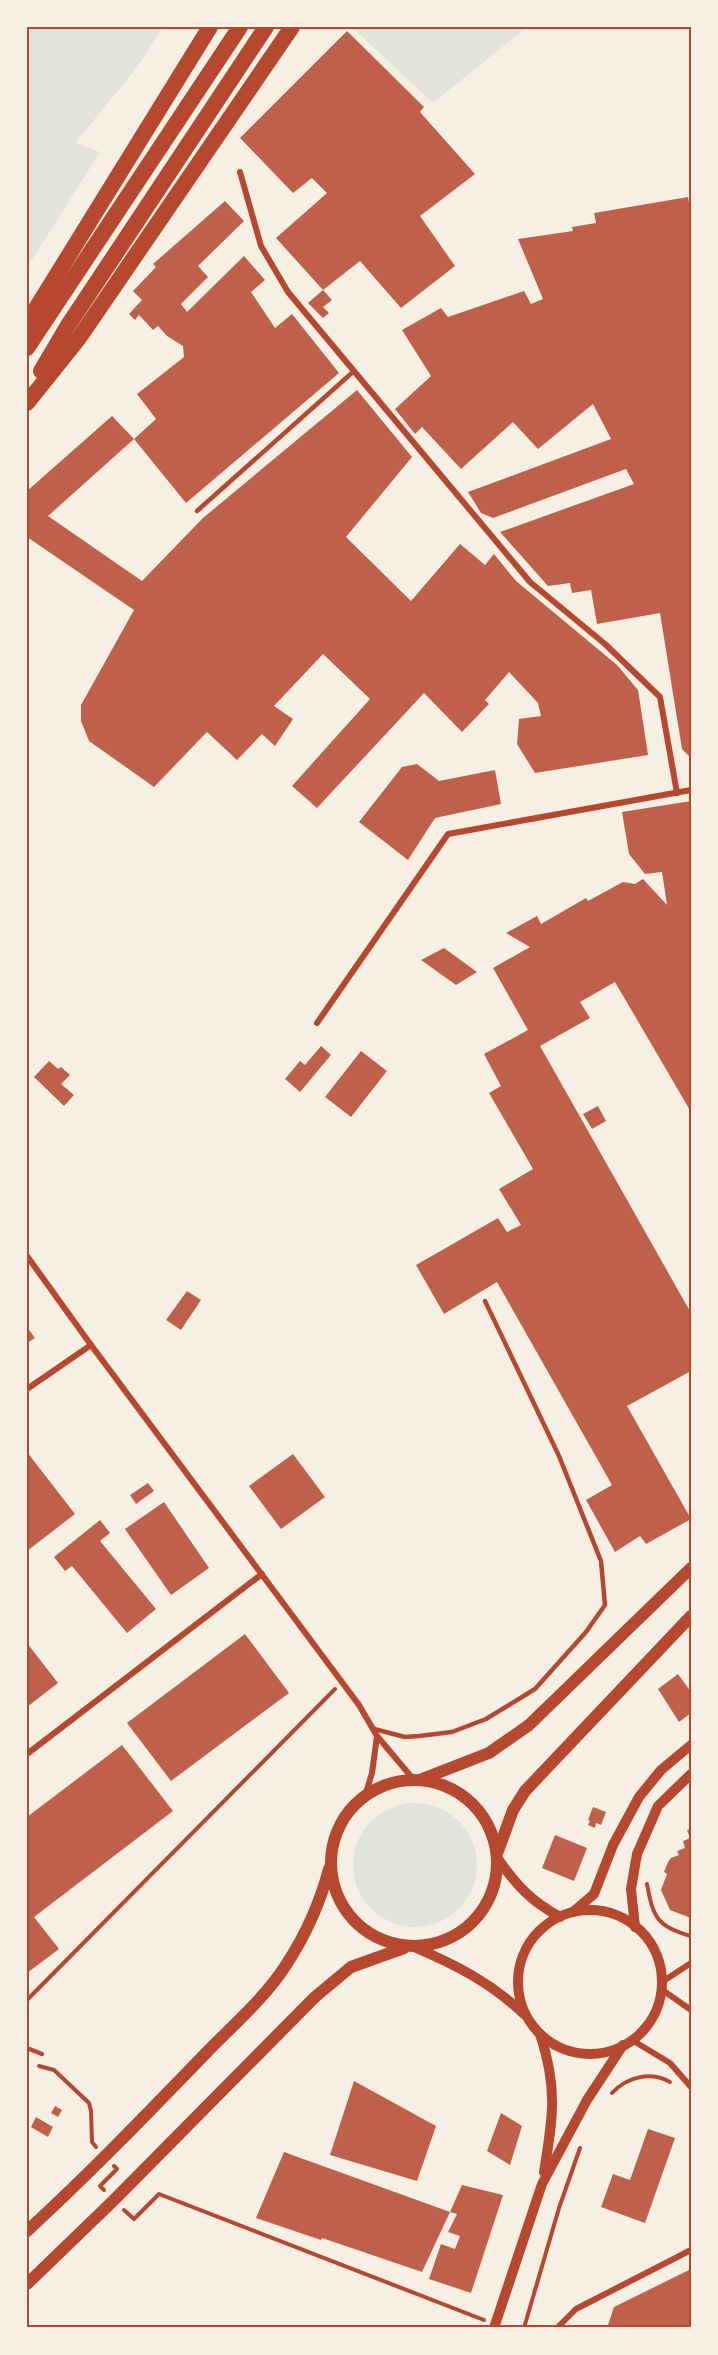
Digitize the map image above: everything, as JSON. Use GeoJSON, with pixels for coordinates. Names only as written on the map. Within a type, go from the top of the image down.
{"type":"FeatureCollection","features":[{"type":"Feature","properties":{"kind":"highway"},"geometry":{"type":"LineString","coordinates":[[27,323],[210,27]]}},
{"type":"Feature","properties":{"kind":"highway"},"geometry":{"type":"LineString","coordinates":[[27,348],[240,27]]}},
{"type":"Feature","properties":{"kind":"highway"},"geometry":{"type":"LineString","coordinates":[[27,395],[67,327],[266,27]]}},
{"type":"Feature","properties":{"kind":"highway"},"geometry":{"type":"LineString","coordinates":[[27,403],[79,338],[292,27]]}},
{"type":"Feature","properties":{"kind":"main road"},"geometry":{"type":"LineString","coordinates":[[27,2230],[262,1994],[285,1966],[303,1935],[322,1893],[331,1862],[332,1847],[340,1825],[354,1806],[365,1796],[395,1782],[417,1780],[489,1753],[529,1725],[691,1568]]}},
{"type":"Feature","properties":{"kind":"main road"},"geometry":{"type":"LineString","coordinates":[[27,2284],[114,2200],[267,2043],[338,1976],[367,1960],[411,1946],[443,1941],[469,1926],[480,1915],[494,1889],[498,1856],[513,1810],[525,1791],[691,1616]]}},
{"type":"Feature","properties":{"kind":"main road"},"geometry":{"type":"LineString","coordinates":[[417,1780],[447,1786],[462,1794],[476,1806],[490,1828],[498,1856]]}},
{"type":"Feature","properties":{"kind":"main road"},"geometry":{"type":"LineString","coordinates":[[331,1862],[336,1893],[353,1920],[378,1938],[393,1944],[411,1946]]}},
{"type":"Feature","properties":{"kind":"street"},"geometry":{"type":"LineString","coordinates":[[240,172],[261,246],[288,292],[530,582],[605,644],[660,698],[676,793]]}},
{"type":"Feature","properties":{"kind":"street"},"geometry":{"type":"LineString","coordinates":[[317,1023],[448,834],[691,790]]}},
{"type":"Feature","properties":{"kind":"street"},"geometry":{"type":"LineString","coordinates":[[27,1256],[342,1682],[376,1732],[417,1780]]}},
{"type":"Feature","properties":{"kind":"street"},"geometry":{"type":"LineString","coordinates":[[27,1389],[91,1345]]}},
{"type":"Feature","properties":{"kind":"street"},"geometry":{"type":"LineString","coordinates":[[27,1754],[261,1574]]}},
{"type":"Feature","properties":{"kind":"street"},"geometry":{"type":"LineString","coordinates":[[365,1796],[372,1773],[376,1732]]}},
{"type":"Feature","properties":{"kind":"street"},"geometry":{"type":"LineString","coordinates":[[573,1912],[594,1894],[613,1845],[639,1797],[661,1770],[691,1745]]}},
{"type":"Feature","properties":{"kind":"street"},"geometry":{"type":"LineString","coordinates":[[635,1927],[631,1889],[637,1854],[658,1806],[691,1774]]}},
{"type":"Feature","properties":{"kind":"street"},"geometry":{"type":"LineString","coordinates":[[498,1856],[524,1894],[560,1917]]}},
{"type":"Feature","properties":{"kind":"street"},"geometry":{"type":"LineString","coordinates":[[528,2019],[518,1990],[521,1961],[536,1935],[560,1917],[573,1912],[595,1910],[606,1912],[626,1920],[650,1942],[655,1952],[662,1986],[652,2018],[628,2042],[576,2119],[542,2184]]}},
{"type":"Feature","properties":{"kind":"street"},"geometry":{"type":"LineString","coordinates":[[411,1946],[453,1964],[501,1993],[539,2033],[557,2046],[579,2053],[602,2053],[628,2042],[670,2063],[691,2087]]}},
{"type":"Feature","properties":{"kind":"street"},"geometry":{"type":"LineString","coordinates":[[662,1986],[691,1963]]}},
{"type":"Feature","properties":{"kind":"street"},"geometry":{"type":"LineString","coordinates":[[662,1986],[691,2010]]}},
{"type":"Feature","properties":{"kind":"street"},"geometry":{"type":"LineString","coordinates":[[495,2326],[542,2184],[552,2125],[553,2099],[549,2060],[539,2033]]}},
{"type":"Feature","properties":{"kind":"street"},"geometry":{"type":"LineString","coordinates":[[556,2328],[576,2309],[691,2250]]}},
{"type":"Feature","properties":{"kind":"lane"},"geometry":{"type":"LineString","coordinates":[[197,511],[354,371]]}},
{"type":"Feature","properties":{"kind":"lane"},"geometry":{"type":"LineString","coordinates":[[376,1732],[405,1737],[419,1736],[452,1732],[486,1719],[536,1689],[586,1632],[605,1605],[601,1561],[559,1456],[485,1301]]}},
{"type":"Feature","properties":{"kind":"lane"},"geometry":{"type":"LineString","coordinates":[[27,2048],[42,2054]]}},
{"type":"Feature","properties":{"kind":"path"},"geometry":{"type":"LineString","coordinates":[[27,2000],[342,1682]]}},
{"type":"Feature","properties":{"kind":"path"},"geometry":{"type":"LineString","coordinates":[[646,1879],[652,1909],[661,1924],[676,1932],[691,1936]]}},
{"type":"Feature","properties":{"kind":"path"},"geometry":{"type":"LineString","coordinates":[[36,2066],[54,2070],[88,2103],[91,2111],[92,2142],[117,2169],[100,2186],[134,2219],[159,2194],[495,2326]]}},
{"type":"Feature","properties":{"kind":"path"},"geometry":{"type":"LineString","coordinates":[[608,2097],[614,2090],[638,2077],[658,2076],[677,2086]]}},
{"type":"Feature","properties":{"kind":"path"},"geometry":{"type":"LineString","coordinates":[[524,2328],[559,2208],[581,2143]]}},
{"type":"Feature","properties":{"kind":"shaded area"},"geometry":{"type":"Polygon","coordinates":[[[27,27],[163,27],[135,70],[75,143],[100,152],[27,268],[27,27]]]}},
{"type":"Feature","properties":{"kind":"shaded area"},"geometry":{"type":"Polygon","coordinates":[[[352,27],[527,27],[433,103],[352,27]]]}},
{"type":"Feature","properties":{"kind":"shaded area"},"geometry":{"type":"Polygon","coordinates":[[[415,1803],[439,1808],[459,1821],[472,1841],[477,1865],[472,1889],[459,1909],[439,1922],[415,1927],[391,1922],[371,1909],[358,1889],[353,1865],[358,1841],[371,1821],[391,1808],[415,1803]]]}},
{"type":"Feature","properties":{"kind":"building"},"geometry":{"type":"Polygon","coordinates":[[[347,31],[424,107],[420,112],[475,174],[420,216],[455,266],[401,308],[360,261],[323,290],[276,238],[327,193],[312,178],[293,193],[240,138],[347,31]]]}},
{"type":"Feature","properties":{"kind":"building"},"geometry":{"type":"Polygon","coordinates":[[[688,197],[691,214],[691,758],[682,749],[660,613],[597,624],[591,590],[572,593],[570,583],[548,586],[500,532],[634,484],[626,469],[493,518],[481,513],[468,492],[611,439],[593,404],[538,449],[513,422],[461,469],[422,427],[415,434],[395,409],[431,376],[402,330],[441,308],[448,317],[524,291],[531,304],[543,299],[518,239],[573,231],[572,227],[596,223],[594,213],[688,197]]]}},
{"type":"Feature","properties":{"kind":"building"},"geometry":{"type":"Polygon","coordinates":[[[225,201],[244,221],[198,266],[208,277],[181,304],[187,312],[244,256],[265,280],[251,292],[275,328],[292,314],[339,373],[186,503],[134,439],[156,419],[137,394],[184,357],[183,346],[167,336],[158,326],[153,330],[139,315],[135,320],[129,314],[142,300],[133,291],[156,267],[153,264],[225,201]]]}},
{"type":"Feature","properties":{"kind":"building"},"geometry":{"type":"Polygon","coordinates":[[[323,290],[332,300],[323,307],[329,313],[323,318],[308,303],[323,290]]]}},
{"type":"Feature","properties":{"kind":"building"},"geometry":{"type":"Polygon","coordinates":[[[357,390],[412,457],[346,537],[411,601],[460,544],[485,565],[494,554],[516,581],[617,665],[638,690],[648,755],[535,773],[517,744],[519,719],[541,716],[538,703],[509,672],[485,700],[489,704],[462,732],[424,693],[317,808],[292,786],[370,699],[323,654],[274,706],[293,719],[275,746],[262,734],[237,760],[207,732],[154,787],[89,741],[81,721],[81,705],[134,610],[27,537],[27,491],[112,416],[134,439],[48,516],[142,581],[203,518],[357,390]]]}},
{"type":"Feature","properties":{"kind":"building"},"geometry":{"type":"Polygon","coordinates":[[[417,764],[439,781],[495,770],[501,804],[435,818],[408,860],[359,822],[402,767],[417,764]]]}},
{"type":"Feature","properties":{"kind":"building"},"geometry":{"type":"Polygon","coordinates":[[[691,801],[691,1112],[615,982],[580,1002],[590,1018],[540,1046],[691,1313],[691,1371],[627,1406],[691,1519],[646,1544],[640,1536],[615,1552],[586,1500],[612,1485],[497,1282],[444,1314],[416,1265],[498,1218],[507,1232],[521,1225],[499,1189],[533,1169],[489,1093],[501,1086],[484,1054],[528,1030],[493,968],[530,947],[506,933],[537,916],[541,924],[586,898],[588,901],[623,882],[635,884],[643,879],[667,905],[662,872],[645,874],[629,854],[622,812],[691,801]]]}},
{"type":"Feature","properties":{"kind":"building"},"geometry":{"type":"Polygon","coordinates":[[[444,948],[477,972],[456,985],[421,960],[444,948]]]}},
{"type":"Feature","properties":{"kind":"building"},"geometry":{"type":"Polygon","coordinates":[[[321,1046],[331,1055],[300,1092],[285,1079],[300,1061],[305,1065],[321,1046]]]}},
{"type":"Feature","properties":{"kind":"building"},"geometry":{"type":"Polygon","coordinates":[[[361,1051],[387,1071],[351,1117],[325,1097],[361,1051]]]}},
{"type":"Feature","properties":{"kind":"building"},"geometry":{"type":"Polygon","coordinates":[[[49,1061],[70,1075],[61,1084],[74,1095],[64,1106],[34,1077],[49,1061]]]}},
{"type":"Feature","properties":{"kind":"building"},"geometry":{"type":"Polygon","coordinates":[[[598,1106],[606,1121],[592,1129],[583,1114],[598,1106]]]}},
{"type":"Feature","properties":{"kind":"building"},"geometry":{"type":"Polygon","coordinates":[[[187,1291],[201,1300],[181,1330],[166,1320],[187,1291]]]}},
{"type":"Feature","properties":{"kind":"building"},"geometry":{"type":"Polygon","coordinates":[[[27,1327],[35,1338],[27,1343],[27,1327]]]}},
{"type":"Feature","properties":{"kind":"building"},"geometry":{"type":"Polygon","coordinates":[[[27,1452],[75,1514],[27,1551],[27,1452]]]}},
{"type":"Feature","properties":{"kind":"building"},"geometry":{"type":"Polygon","coordinates":[[[293,1454],[325,1497],[281,1529],[249,1486],[293,1454]]]}},
{"type":"Feature","properties":{"kind":"building"},"geometry":{"type":"Polygon","coordinates":[[[148,1483],[154,1491],[136,1504],[130,1495],[148,1483]]]}},
{"type":"Feature","properties":{"kind":"building"},"geometry":{"type":"Polygon","coordinates":[[[164,1502],[209,1568],[171,1595],[125,1529],[164,1502]]]}},
{"type":"Feature","properties":{"kind":"building"},"geometry":{"type":"Polygon","coordinates":[[[100,1520],[110,1533],[100,1541],[156,1609],[127,1633],[72,1566],[65,1571],[54,1557],[100,1520]]]}},
{"type":"Feature","properties":{"kind":"building"},"geometry":{"type":"Polygon","coordinates":[[[245,1634],[289,1693],[171,1781],[127,1723],[245,1634]]]}},
{"type":"Feature","properties":{"kind":"building"},"geometry":{"type":"Polygon","coordinates":[[[27,1643],[58,1683],[27,1707],[27,1643]]]}},
{"type":"Feature","properties":{"kind":"building"},"geometry":{"type":"Polygon","coordinates":[[[678,1674],[691,1692],[691,1713],[679,1722],[658,1689],[678,1674]]]}},
{"type":"Feature","properties":{"kind":"building"},"geometry":{"type":"Polygon","coordinates":[[[122,1745],[173,1811],[34,1917],[59,1949],[27,1973],[27,1817],[122,1745]]]}},
{"type":"Feature","properties":{"kind":"building"},"geometry":{"type":"Polygon","coordinates":[[[593,1807],[606,1812],[601,1825],[596,1823],[595,1828],[588,1825],[593,1807]]]}},
{"type":"Feature","properties":{"kind":"building"},"geometry":{"type":"Polygon","coordinates":[[[691,1829],[691,1918],[670,1910],[661,1890],[667,1874],[664,1872],[668,1862],[679,1855],[677,1851],[685,1848],[683,1841],[690,1838],[687,1830],[691,1829]]]}},
{"type":"Feature","properties":{"kind":"building"},"geometry":{"type":"Polygon","coordinates":[[[555,1835],[587,1848],[574,1881],[542,1868],[555,1835]]]}},
{"type":"Feature","properties":{"kind":"building"},"geometry":{"type":"Polygon","coordinates":[[[354,2081],[436,2126],[417,2181],[330,2155],[354,2081]]]}},
{"type":"Feature","properties":{"kind":"building"},"geometry":{"type":"Polygon","coordinates":[[[55,2106],[62,2110],[58,2117],[51,2113],[55,2106]]]}},
{"type":"Feature","properties":{"kind":"building"},"geometry":{"type":"Polygon","coordinates":[[[501,2113],[522,2126],[510,2165],[487,2151],[501,2113]]]}},
{"type":"Feature","properties":{"kind":"building"},"geometry":{"type":"Polygon","coordinates":[[[36,2117],[53,2127],[48,2137],[31,2127],[36,2117]]]}},
{"type":"Feature","properties":{"kind":"building"},"geometry":{"type":"Polygon","coordinates":[[[648,2129],[675,2138],[645,2223],[601,2207],[613,2174],[630,2180],[648,2129]]]}},
{"type":"Feature","properties":{"kind":"building"},"geometry":{"type":"Polygon","coordinates":[[[284,2152],[450,2212],[422,2272],[256,2218],[284,2152]]]}},
{"type":"Feature","properties":{"kind":"building"},"geometry":{"type":"Polygon","coordinates":[[[462,2185],[503,2195],[471,2293],[429,2279],[441,2244],[455,2249],[460,2236],[448,2232],[457,2214],[450,2212],[462,2185]]]}},
{"type":"Feature","properties":{"kind":"building"},"geometry":{"type":"Polygon","coordinates":[[[691,2269],[691,2328],[607,2328],[614,2307],[691,2269]]]}}]}
